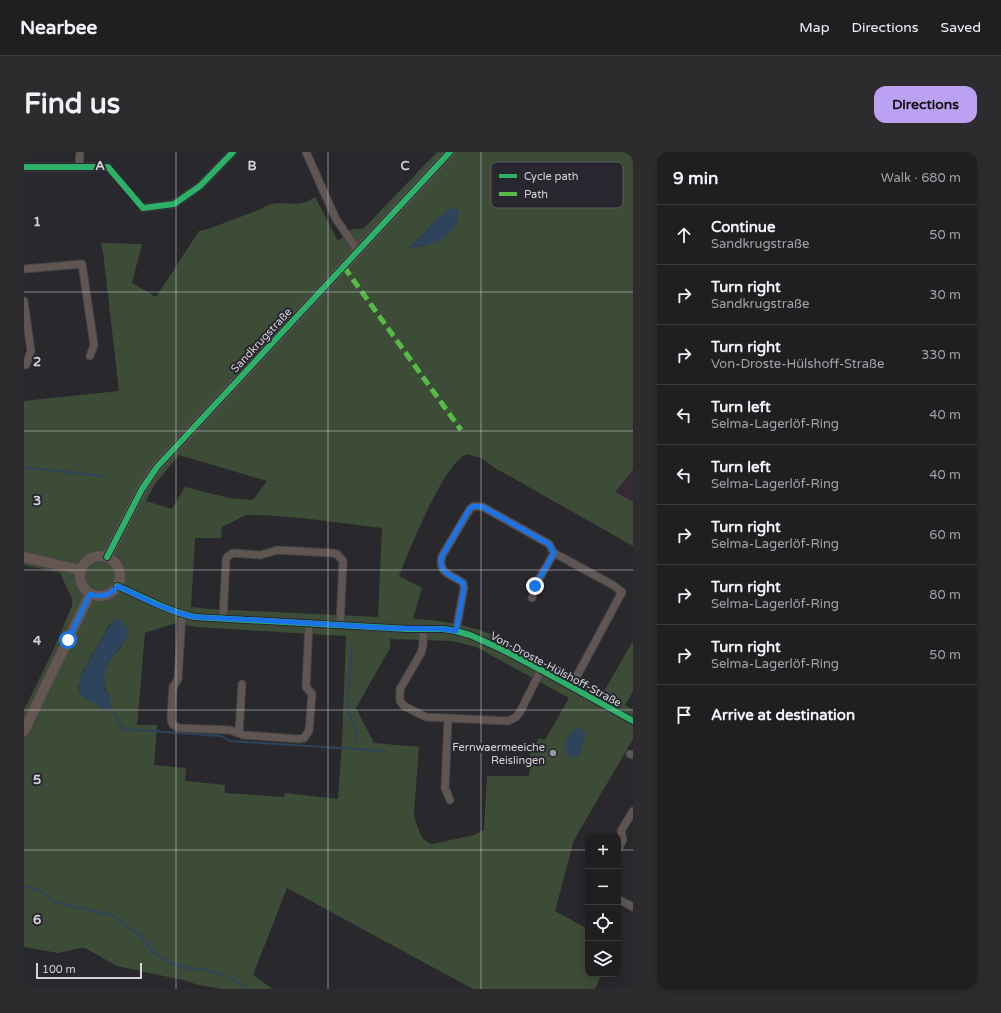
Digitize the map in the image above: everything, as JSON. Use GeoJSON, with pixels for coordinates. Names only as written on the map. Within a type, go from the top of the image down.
{"type":"FeatureCollection","features":[{"type":"Feature","properties":{"kind":"street"},"geometry":{"type":"LineString","coordinates":[[79,167],[80,152]]}},
{"type":"Feature","properties":{"kind":"street"},"geometry":{"type":"LineString","coordinates":[[143,208],[174,204],[200,186],[233,152]]}},
{"type":"Feature","properties":{"kind":"street"},"geometry":{"type":"LineString","coordinates":[[306,152],[336,219],[358,251]]}},
{"type":"Feature","properties":{"kind":"street","name":"Sandkrugstraße"},"geometry":{"type":"LineString","coordinates":[[107,557],[142,489],[157,466],[450,152]]}},
{"type":"Feature","properties":{"kind":"street"},"geometry":{"type":"LineString","coordinates":[[24,167],[108,167]]}},
{"type":"Feature","properties":{"kind":"street"},"geometry":{"type":"LineString","coordinates":[[24,269],[82,264],[94,345],[90,356]]}},
{"type":"Feature","properties":{"kind":"street"},"geometry":{"type":"LineString","coordinates":[[24,301],[31,351],[26,365]]}},
{"type":"Feature","properties":{"kind":"street"},"geometry":{"type":"LineString","coordinates":[[456,631],[464,588],[463,583],[444,572],[440,563],[442,556],[470,508],[474,506],[483,507],[549,544],[554,553],[613,585],[622,592],[571,687]]}},
{"type":"Feature","properties":{"kind":"street"},"geometry":{"type":"LineString","coordinates":[[223,618],[226,562],[230,555],[233,553],[261,555],[276,550],[332,553],[337,554],[343,560],[340,624]]}},
{"type":"Feature","properties":{"kind":"street"},"geometry":{"type":"LineString","coordinates":[[532,598],[535,586],[554,553]]}},
{"type":"Feature","properties":{"kind":"street"},"geometry":{"type":"LineString","coordinates":[[96,556],[107,557],[115,562],[119,568],[120,575],[118,586],[109,594],[103,596],[90,594],[81,583],[79,576],[80,570],[90,558],[96,556]]}},
{"type":"Feature","properties":{"kind":"street"},"geometry":{"type":"LineString","coordinates":[[24,557],[80,570]]}},
{"type":"Feature","properties":{"kind":"street","name":"Von-Droste-Hülshoff-Straße"},"geometry":{"type":"LineString","coordinates":[[118,586],[182,614],[205,618],[340,624],[388,628],[423,628],[456,631],[501,650],[541,670],[633,721]]}},
{"type":"Feature","properties":{"kind":"street"},"geometry":{"type":"LineString","coordinates":[[24,731],[90,594]]}},
{"type":"Feature","properties":{"kind":"street"},"geometry":{"type":"LineString","coordinates":[[182,614],[178,680],[173,687],[171,723],[180,728],[230,730],[242,735],[299,739],[306,736],[309,731],[312,694],[306,687],[309,623]]}},
{"type":"Feature","properties":{"kind":"street"},"geometry":{"type":"LineString","coordinates":[[423,628],[423,646],[421,653],[400,689],[400,701],[404,706],[426,717],[508,721],[516,717],[520,712],[541,670]]}},
{"type":"Feature","properties":{"kind":"street"},"geometry":{"type":"LineString","coordinates":[[238,733],[242,684]]}},
{"type":"Feature","properties":{"kind":"street"},"geometry":{"type":"LineString","coordinates":[[448,719],[445,788],[450,800]]}},
{"type":"Feature","properties":{"kind":"street"},"geometry":{"type":"LineString","coordinates":[[621,842],[621,831],[633,811]]}},
{"type":"Feature","properties":{"kind":"street"},"geometry":{"type":"LineString","coordinates":[[621,901],[633,907]]}},
{"type":"Feature","properties":{"kind":"shaded area"},"geometry":{"type":"Polygon","coordinates":[[[633,470],[633,502],[614,492],[633,470]]]}},
{"type":"Feature","properties":{"kind":"green space"},"geometry":{"type":"Polygon","coordinates":[[[437,152],[633,152],[633,470],[615,492],[633,502],[633,546],[495,468],[481,458],[467,454],[458,461],[448,473],[438,490],[428,509],[399,576],[422,588],[413,619],[451,623],[488,633],[603,693],[633,641],[633,692],[625,705],[633,710],[633,739],[574,840],[555,911],[585,927],[585,977],[601,977],[595,989],[473,989],[287,888],[253,975],[273,989],[222,989],[198,985],[187,981],[117,966],[85,948],[58,953],[24,947],[24,710],[52,653],[72,606],[72,599],[60,573],[24,565],[24,401],[119,391],[101,243],[142,244],[132,283],[156,297],[199,231],[208,229],[272,204],[297,204],[303,203],[315,197],[338,241],[352,229],[362,229],[366,226],[437,152]],[[435,220],[427,231],[409,247],[424,246],[447,236],[435,220]],[[179,455],[155,484],[146,501],[172,509],[185,487],[229,498],[253,500],[267,481],[179,455]],[[246,515],[222,527],[221,538],[195,538],[191,607],[378,617],[382,528],[297,518],[246,515]],[[116,618],[108,627],[83,671],[78,688],[86,699],[92,702],[109,695],[105,689],[105,670],[108,663],[121,648],[116,618]],[[176,623],[145,633],[137,725],[157,725],[154,765],[186,768],[185,781],[225,785],[225,793],[284,797],[285,793],[338,799],[342,743],[346,636],[196,627],[176,623]],[[390,639],[390,648],[356,708],[374,743],[419,747],[414,813],[422,838],[433,844],[474,835],[484,830],[487,776],[529,776],[530,754],[539,738],[545,740],[569,698],[476,647],[452,641],[390,639]]]}},
{"type":"Feature","properties":{"kind":"water"},"geometry":{"type":"Polygon","coordinates":[[[453,207],[459,211],[457,221],[446,236],[428,244],[408,248],[427,231],[435,220],[453,207]]]}},
{"type":"Feature","properties":{"kind":"water"},"geometry":{"type":"Polygon","coordinates":[[[116,618],[125,624],[128,630],[127,637],[112,657],[105,671],[105,690],[110,696],[110,707],[105,710],[80,695],[79,689],[83,673],[107,630],[116,618]]]}},
{"type":"Feature","properties":{"kind":"water"},"geometry":{"type":"Polygon","coordinates":[[[575,728],[581,729],[585,734],[582,749],[578,757],[573,758],[564,750],[566,740],[575,728]]]}},
{"type":"Feature","properties":{"kind":"waterway"},"geometry":{"type":"LineString","coordinates":[[24,467],[102,476]]}},
{"type":"Feature","properties":{"kind":"waterway"},"geometry":{"type":"LineString","coordinates":[[352,644],[349,685],[346,691],[348,695],[348,712],[358,734],[356,740]]}},
{"type":"Feature","properties":{"kind":"waterway"},"geometry":{"type":"LineString","coordinates":[[110,707],[121,726],[125,729],[221,736],[230,741],[384,751]]}},
{"type":"Feature","properties":{"kind":"waterway"},"geometry":{"type":"LineString","coordinates":[[24,886],[39,890],[51,899],[62,904],[112,915],[138,934],[154,953],[168,962],[187,968],[202,969],[224,975]]}},
{"type":"Feature","properties":{"kind":"waterway"},"geometry":{"type":"LineString","coordinates":[[230,978],[239,983],[245,989]]}},
{"type":"Feature","properties":{"kind":"marked path"},"geometry":{"type":"LineString","coordinates":[[344,267],[461,430]]}},
{"type":"Feature","properties":{"kind":"cycle path"},"geometry":{"type":"LineString","coordinates":[[24,167],[108,167],[143,208],[174,204],[200,186],[233,152]]}},
{"type":"Feature","properties":{"kind":"cycle path"},"geometry":{"type":"LineString","coordinates":[[107,557],[142,489],[157,467],[450,152]]}},
{"type":"Feature","properties":{"kind":"cycle path"},"geometry":{"type":"LineString","coordinates":[[117,586],[165,607],[194,617],[408,629],[443,629],[456,631],[470,635],[501,649],[633,721]]}},
{"type":"Feature","properties":{"kind":"place","name":"Fernwaermeeiche Reislingen"},"geometry":{"type":"Point","coordinates":[553,753]}},
{"type":"Feature","properties":{"kind":"route"},"geometry":{"type":"LineString","coordinates":[[68,640],[90,594],[103,596],[109,594],[118,586],[155,604],[194,617],[408,629],[443,629],[456,631],[464,588],[463,583],[444,572],[440,563],[442,556],[470,508],[474,506],[483,507],[549,544],[554,553],[535,586]]}}]}
